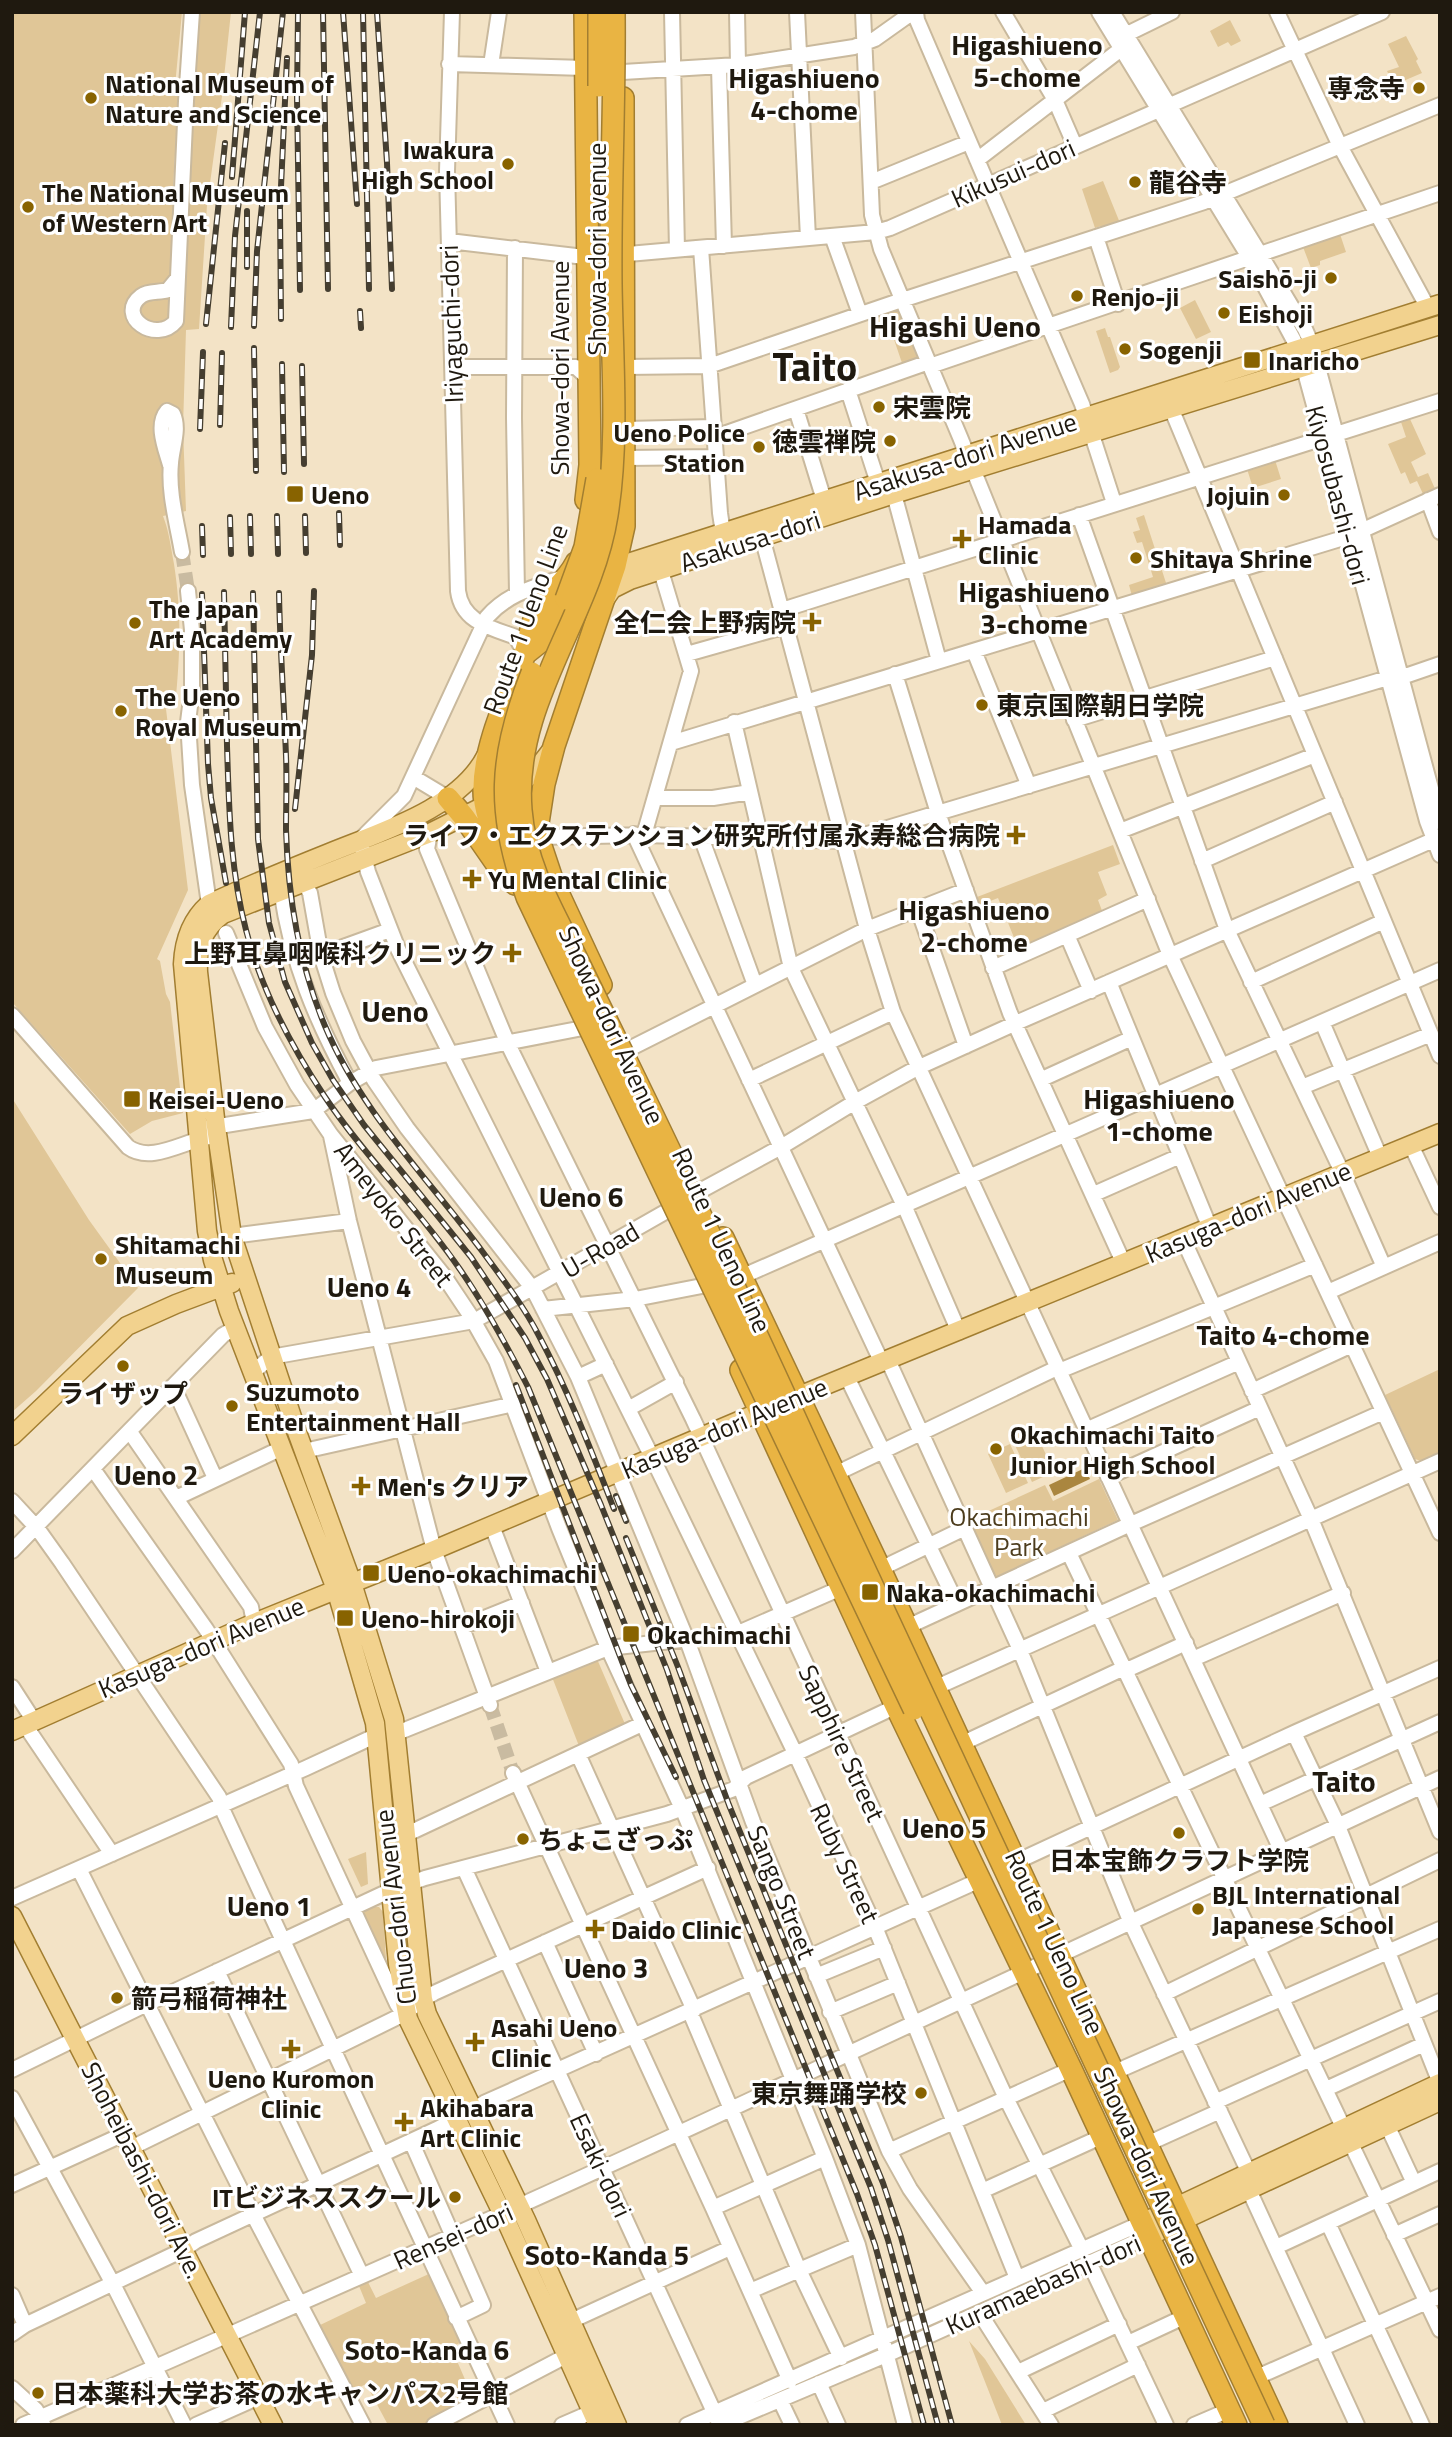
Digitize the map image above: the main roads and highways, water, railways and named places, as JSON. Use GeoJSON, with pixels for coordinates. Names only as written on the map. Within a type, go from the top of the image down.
{"type":"FeatureCollection","features":[{"type":"Feature","properties":{"kind":"highway","name":"Showa-dori Avenue"},"geometry":{"type":"LineString","coordinates":[[585,12],[590,465],[581,544],[575,565],[539,610],[529,629],[525,654],[504,702],[485,770],[485,805],[500,849],[522,899],[841,1588],[980,1880],[1029,1969],[1071,2069],[1232,2417]]}},
{"type":"Feature","properties":{"kind":"highway","name":"Route 1 Ueno Line"},"geometry":{"type":"LineString","coordinates":[[599,12],[596,490],[585,547],[573,582],[536,665],[513,727],[506,766],[506,816],[516,867],[538,921],[977,1841],[1249,2425]]}},
{"type":"Feature","properties":{"kind":"highway","name":"Route 1 Ueno Line"},"geometry":{"type":"LineString","coordinates":[[614,12],[611,175],[612,441],[609,499],[594,567],[539,694],[525,741],[520,784],[523,827],[530,857],[552,911],[775,1370],[839,1514],[1264,2425]]}},
{"type":"Feature","properties":{"kind":"highway","name":"Showa-dori avenue"},"geometry":{"type":"LineString","coordinates":[[615,566],[624,526],[625,458],[623,12]]}},
{"type":"Feature","properties":{"kind":"highway","name":"Showa-dori Avenue"},"geometry":{"type":"LineString","coordinates":[[615,566],[554,746],[540,804],[538,837],[563,905],[673,1135],[695,1198],[741,1277],[799,1396],[1277,2425]]}},
{"type":"Feature","properties":{"kind":"highway"},"geometry":{"type":"LineString","coordinates":[[525,654],[545,639],[558,612],[568,603],[578,600],[599,608]]}},
{"type":"Feature","properties":{"kind":"highway"},"geometry":{"type":"LineString","coordinates":[[448,798],[522,899]]}},
{"type":"Feature","properties":{"kind":"highway"},"geometry":{"type":"LineString","coordinates":[[556,933],[682,1199],[721,1301]]}},
{"type":"Feature","properties":{"kind":"highway"},"geometry":{"type":"LineString","coordinates":[[695,1198],[755,1353],[816,1476],[839,1514]]}},
{"type":"Feature","properties":{"kind":"highway","name":"Showa-dori Avenue"},"geometry":{"type":"LineString","coordinates":[[1019,1868],[1017,1888],[1042,1944],[1029,1969]]}},
{"type":"Feature","properties":{"kind":"main road","name":"Asakusa-dori Avenue"},"geometry":{"type":"LineString","coordinates":[[599,608],[606,596],[621,583],[658,562],[723,533],[878,483],[970,461],[1090,426],[1305,347],[1434,306]]}},
{"type":"Feature","properties":{"kind":"main road"},"geometry":{"type":"LineString","coordinates":[[1090,426],[1171,408],[1440,325]]}},
{"type":"Feature","properties":{"kind":"main road","name":"Asakusa-dori"},"geometry":{"type":"LineString","coordinates":[[658,562],[762,537],[894,494],[970,461]]}},
{"type":"Feature","properties":{"kind":"main road","name":"Asakusa-dori Avenue"},"geometry":{"type":"LineString","coordinates":[[525,654],[542,616],[557,599],[588,578],[615,566],[658,562]]}},
{"type":"Feature","properties":{"kind":"main road"},"geometry":{"type":"LineString","coordinates":[[344,1586],[282,1448],[221,1287],[207,1231],[208,1133],[183,964],[184,951],[199,914],[219,917],[464,817],[536,770],[554,746]]}},
{"type":"Feature","properties":{"kind":"main road"},"geometry":{"type":"LineString","coordinates":[[219,917],[360,840],[425,812],[448,798],[473,777],[491,747]]}},
{"type":"Feature","properties":{"kind":"main road","name":"Chuo-dori Avenue"},"geometry":{"type":"LineString","coordinates":[[208,1133],[245,1279],[304,1451],[344,1586],[397,1734],[410,1882],[427,2014],[520,2206],[617,2425]]}},
{"type":"Feature","properties":{"kind":"main road","name":"Kasuga-dori Avenue"},"geometry":{"type":"LineString","coordinates":[[24,1726],[214,1640],[618,1472],[652,1457],[698,1431],[760,1412],[885,1362],[1440,1133]]}},
{"type":"Feature","properties":{"kind":"main road"},"geometry":{"type":"LineString","coordinates":[[12,1436],[127,1326],[245,1279]]}},
{"type":"Feature","properties":{"kind":"main road","name":"Chuo-dori Avenue"},"geometry":{"type":"LineString","coordinates":[[344,1586],[377,1735],[398,1964],[406,2015],[502,2214],[595,2418]]}},
{"type":"Feature","properties":{"kind":"main road","name":"Shoheibashi-dori Ave."},"geometry":{"type":"LineString","coordinates":[[12,1916],[273,2425]]}},
{"type":"Feature","properties":{"kind":"main road"},"geometry":{"type":"LineString","coordinates":[[1348,2135],[1440,2083]]}},
{"type":"Feature","properties":{"kind":"main road"},"geometry":{"type":"LineString","coordinates":[[1348,2135],[1387,2125],[1440,2101]]}},
{"type":"Feature","properties":{"kind":"main road","name":"Kuramaebashi-dori"},"geometry":{"type":"LineString","coordinates":[[1145,2230],[1348,2135]]}},
{"type":"Feature","properties":{"kind":"tunnel"},"geometry":{"type":"LineString","coordinates":[[182,552],[188,591]]}},
{"type":"Feature","properties":{"kind":"tunnel"},"geometry":{"type":"LineString","coordinates":[[490,1705],[513,1773]]}},
{"type":"Feature","properties":{"kind":"railway"},"geometry":{"type":"LineString","coordinates":[[232,177],[245,12]]}},
{"type":"Feature","properties":{"kind":"railway"},"geometry":{"type":"LineString","coordinates":[[231,327],[235,236],[260,12]]}},
{"type":"Feature","properties":{"kind":"railway"},"geometry":{"type":"LineString","coordinates":[[254,326],[257,251],[283,12]]}},
{"type":"Feature","properties":{"kind":"railway"},"geometry":{"type":"LineString","coordinates":[[298,12],[300,290]]}},
{"type":"Feature","properties":{"kind":"railway"},"geometry":{"type":"LineString","coordinates":[[323,12],[328,289]]}},
{"type":"Feature","properties":{"kind":"railway"},"geometry":{"type":"LineString","coordinates":[[343,12],[357,204]]}},
{"type":"Feature","properties":{"kind":"railway"},"geometry":{"type":"LineString","coordinates":[[363,12],[369,289]]}},
{"type":"Feature","properties":{"kind":"railway"},"geometry":{"type":"LineString","coordinates":[[377,12],[392,289]]}},
{"type":"Feature","properties":{"kind":"railway"},"geometry":{"type":"LineString","coordinates":[[281,319],[280,208],[287,58]]}},
{"type":"Feature","properties":{"kind":"railway"},"geometry":{"type":"LineString","coordinates":[[206,324],[225,143]]}},
{"type":"Feature","properties":{"kind":"railway"},"geometry":{"type":"LineString","coordinates":[[247,211],[247,267]]}},
{"type":"Feature","properties":{"kind":"railway"},"geometry":{"type":"LineString","coordinates":[[360,311],[361,328]]}},
{"type":"Feature","properties":{"kind":"railway"},"geometry":{"type":"LineString","coordinates":[[254,348],[256,471]]}},
{"type":"Feature","properties":{"kind":"railway"},"geometry":{"type":"LineString","coordinates":[[200,429],[203,352]]}},
{"type":"Feature","properties":{"kind":"railway"},"geometry":{"type":"LineString","coordinates":[[220,425],[222,353]]}},
{"type":"Feature","properties":{"kind":"railway"},"geometry":{"type":"LineString","coordinates":[[282,364],[284,472]]}},
{"type":"Feature","properties":{"kind":"railway"},"geometry":{"type":"LineString","coordinates":[[302,366],[304,464]]}},
{"type":"Feature","properties":{"kind":"railway"},"geometry":{"type":"LineString","coordinates":[[339,513],[340,545]]}},
{"type":"Feature","properties":{"kind":"railway"},"geometry":{"type":"LineString","coordinates":[[250,516],[251,554]]}},
{"type":"Feature","properties":{"kind":"railway"},"geometry":{"type":"LineString","coordinates":[[277,516],[278,554]]}},
{"type":"Feature","properties":{"kind":"railway"},"geometry":{"type":"LineString","coordinates":[[305,516],[306,553]]}},
{"type":"Feature","properties":{"kind":"railway"},"geometry":{"type":"LineString","coordinates":[[230,517],[231,554]]}},
{"type":"Feature","properties":{"kind":"railway"},"geometry":{"type":"LineString","coordinates":[[202,526],[203,555]]}},
{"type":"Feature","properties":{"kind":"railway"},"geometry":{"type":"LineString","coordinates":[[295,809],[312,655],[314,591]]}},
{"type":"Feature","properties":{"kind":"railway"},"geometry":{"type":"LineString","coordinates":[[224,592],[231,838],[241,907],[260,974],[300,1058],[325,1097],[459,1268],[478,1296],[528,1387],[857,2194],[875,2245],[924,2425]]}},
{"type":"Feature","properties":{"kind":"railway"},"geometry":{"type":"LineString","coordinates":[[253,593],[258,839],[269,923],[285,982],[312,1043],[333,1080],[364,1125],[471,1257],[525,1338],[547,1379],[667,1670],[704,1780],[871,2188],[888,2240],[938,2425]]}},
{"type":"Feature","properties":{"kind":"railway"},"geometry":{"type":"LineString","coordinates":[[279,593],[289,880],[296,930],[316,1003],[340,1057],[376,1116],[482,1251],[532,1323],[569,1398],[614,1509]]}},
{"type":"Feature","properties":{"kind":"railway"},"geometry":{"type":"LineString","coordinates":[[202,594],[208,764],[211,798],[226,883]]}},
{"type":"Feature","properties":{"kind":"railway"},"geometry":{"type":"LineString","coordinates":[[516,1385],[631,1685],[676,1777]]}},
{"type":"Feature","properties":{"kind":"railway"},"geometry":{"type":"LineString","coordinates":[[616,1496],[626,1521]]}},
{"type":"Feature","properties":{"kind":"railway"},"geometry":{"type":"LineString","coordinates":[[626,1538],[729,1805],[883,2183],[901,2237],[952,2425]]}},
{"type":"Feature","properties":{"kind":"place","name":"専念寺"},"geometry":{"type":"Point","coordinates":[1419,88]}},
{"type":"Feature","properties":{"kind":"place","name":"National Museum of Nature and Science"},"geometry":{"type":"Point","coordinates":[91,98]}},
{"type":"Feature","properties":{"kind":"place","name":"Iwakura High School"},"geometry":{"type":"Point","coordinates":[508,164]}},
{"type":"Feature","properties":{"kind":"place","name":"龍谷寺"},"geometry":{"type":"Point","coordinates":[1135,182]}},
{"type":"Feature","properties":{"kind":"place","name":"The National Museum of Western Art"},"geometry":{"type":"Point","coordinates":[28,207]}},
{"type":"Feature","properties":{"kind":"place","name":"Saishō-ji"},"geometry":{"type":"Point","coordinates":[1331,278]}},
{"type":"Feature","properties":{"kind":"place","name":"Renjo-ji"},"geometry":{"type":"Point","coordinates":[1077,296]}},
{"type":"Feature","properties":{"kind":"place","name":"Eishoji"},"geometry":{"type":"Point","coordinates":[1224,313]}},
{"type":"Feature","properties":{"kind":"place","name":"Sogenji"},"geometry":{"type":"Point","coordinates":[1125,349]}},
{"type":"Feature","properties":{"kind":"place","name":"Inaricho"},"geometry":{"type":"Point","coordinates":[1252,360]}},
{"type":"Feature","properties":{"kind":"place","name":"宋雲院"},"geometry":{"type":"Point","coordinates":[879,407]}},
{"type":"Feature","properties":{"kind":"place","name":"徳雲禅院"},"geometry":{"type":"Point","coordinates":[890,441]}},
{"type":"Feature","properties":{"kind":"place","name":"Ueno Police Station"},"geometry":{"type":"Point","coordinates":[759,447]}},
{"type":"Feature","properties":{"kind":"place","name":"Ueno"},"geometry":{"type":"Point","coordinates":[295,494]}},
{"type":"Feature","properties":{"kind":"place","name":"Jojuin"},"geometry":{"type":"Point","coordinates":[1284,495]}},
{"type":"Feature","properties":{"kind":"place","name":"Hamada Clinic"},"geometry":{"type":"Point","coordinates":[962,539]}},
{"type":"Feature","properties":{"kind":"place","name":"Shitaya Shrine"},"geometry":{"type":"Point","coordinates":[1136,558]}},
{"type":"Feature","properties":{"kind":"place","name":"全仁会上野病院"},"geometry":{"type":"Point","coordinates":[812,622]}},
{"type":"Feature","properties":{"kind":"place","name":"The Japan Art Academy"},"geometry":{"type":"Point","coordinates":[135,623]}},
{"type":"Feature","properties":{"kind":"place","name":"東京国際朝日学院"},"geometry":{"type":"Point","coordinates":[982,705]}},
{"type":"Feature","properties":{"kind":"place","name":"The Ueno Royal Museum"},"geometry":{"type":"Point","coordinates":[121,711]}},
{"type":"Feature","properties":{"kind":"place","name":"ライフ・エクステンション研究所付属永寿総合病院"},"geometry":{"type":"Point","coordinates":[1016,835]}},
{"type":"Feature","properties":{"kind":"place","name":"Yu Mental Clinic"},"geometry":{"type":"Point","coordinates":[472,879]}},
{"type":"Feature","properties":{"kind":"place","name":"上野耳鼻咽喉科クリニック"},"geometry":{"type":"Point","coordinates":[512,953]}},
{"type":"Feature","properties":{"kind":"place","name":"Keisei-Ueno"},"geometry":{"type":"Point","coordinates":[132,1099]}},
{"type":"Feature","properties":{"kind":"place","name":"Shitamachi Museum"},"geometry":{"type":"Point","coordinates":[101,1259]}},
{"type":"Feature","properties":{"kind":"place","name":"ライザップ"},"geometry":{"type":"Point","coordinates":[123,1366]}},
{"type":"Feature","properties":{"kind":"place","name":"Suzumoto Entertainment Hall"},"geometry":{"type":"Point","coordinates":[232,1406]}},
{"type":"Feature","properties":{"kind":"place","name":"Okachimachi Taito Junior High School"},"geometry":{"type":"Point","coordinates":[996,1449]}},
{"type":"Feature","properties":{"kind":"place","name":"Men's クリア"},"geometry":{"type":"Point","coordinates":[361,1486]}},
{"type":"Feature","properties":{"kind":"place","name":"Ueno-okachimachi"},"geometry":{"type":"Point","coordinates":[371,1573]}},
{"type":"Feature","properties":{"kind":"place","name":"Naka-okachimachi"},"geometry":{"type":"Point","coordinates":[870,1592]}},
{"type":"Feature","properties":{"kind":"place","name":"Ueno-hirokoji"},"geometry":{"type":"Point","coordinates":[345,1618]}},
{"type":"Feature","properties":{"kind":"place","name":"Okachimachi"},"geometry":{"type":"Point","coordinates":[631,1634]}},
{"type":"Feature","properties":{"kind":"place","name":"日本宝飾クラフト学院"},"geometry":{"type":"Point","coordinates":[1179,1833]}},
{"type":"Feature","properties":{"kind":"place","name":"ちょこざっぷ"},"geometry":{"type":"Point","coordinates":[523,1839]}},
{"type":"Feature","properties":{"kind":"place","name":"BJL International Japanese School"},"geometry":{"type":"Point","coordinates":[1198,1909]}},
{"type":"Feature","properties":{"kind":"place","name":"Daido Clinic"},"geometry":{"type":"Point","coordinates":[595,1929]}},
{"type":"Feature","properties":{"kind":"place","name":"箭弓稲荷神社"},"geometry":{"type":"Point","coordinates":[117,1998]}},
{"type":"Feature","properties":{"kind":"place","name":"Asahi Ueno Clinic"},"geometry":{"type":"Point","coordinates":[475,2042]}},
{"type":"Feature","properties":{"kind":"place","name":"Ueno Kuromon Clinic"},"geometry":{"type":"Point","coordinates":[291,2049]}},
{"type":"Feature","properties":{"kind":"place","name":"東京舞踊学校"},"geometry":{"type":"Point","coordinates":[921,2093]}},
{"type":"Feature","properties":{"kind":"place","name":"Akihabara Art Clinic"},"geometry":{"type":"Point","coordinates":[404,2122]}},
{"type":"Feature","properties":{"kind":"place","name":"ITビジネススクール"},"geometry":{"type":"Point","coordinates":[455,2197]}},
{"type":"Feature","properties":{"kind":"place","name":"日本薬科大学お茶の水キャンパス2号館"},"geometry":{"type":"Point","coordinates":[38,2393]}},
{"type":"Feature","properties":{"kind":"district","name":"Higashiueno 5-chome"},"geometry":{"type":"Point","coordinates":[1027,60]}},
{"type":"Feature","properties":{"kind":"district","name":"Higashiueno 4-chome"},"geometry":{"type":"Point","coordinates":[804,93]}},
{"type":"Feature","properties":{"kind":"district","name":"Higashi Ueno"},"geometry":{"type":"Point","coordinates":[955,326]}},
{"type":"Feature","properties":{"kind":"district","name":"Taito"},"geometry":{"type":"Point","coordinates":[815,366]}},
{"type":"Feature","properties":{"kind":"district","name":"Higashiueno 3-chome"},"geometry":{"type":"Point","coordinates":[1034,607]}},
{"type":"Feature","properties":{"kind":"district","name":"Higashiueno 2-chome"},"geometry":{"type":"Point","coordinates":[974,925]}},
{"type":"Feature","properties":{"kind":"district","name":"Ueno"},"geometry":{"type":"Point","coordinates":[395,1011]}},
{"type":"Feature","properties":{"kind":"district","name":"Higashiueno 1-chome"},"geometry":{"type":"Point","coordinates":[1159,1114]}},
{"type":"Feature","properties":{"kind":"district","name":"Ueno 6"},"geometry":{"type":"Point","coordinates":[581,1196]}},
{"type":"Feature","properties":{"kind":"district","name":"Ueno 4"},"geometry":{"type":"Point","coordinates":[369,1286]}},
{"type":"Feature","properties":{"kind":"district","name":"Taito 4-chome"},"geometry":{"type":"Point","coordinates":[1283,1334]}},
{"type":"Feature","properties":{"kind":"district","name":"Ueno 2"},"geometry":{"type":"Point","coordinates":[156,1474]}},
{"type":"Feature","properties":{"kind":"district","name":"Taito"},"geometry":{"type":"Point","coordinates":[1344,1781]}},
{"type":"Feature","properties":{"kind":"district","name":"Ueno 5"},"geometry":{"type":"Point","coordinates":[944,1827]}},
{"type":"Feature","properties":{"kind":"district","name":"Ueno 1"},"geometry":{"type":"Point","coordinates":[269,1905]}},
{"type":"Feature","properties":{"kind":"district","name":"Ueno 3"},"geometry":{"type":"Point","coordinates":[606,1967]}},
{"type":"Feature","properties":{"kind":"district","name":"Soto-Kanda 5"},"geometry":{"type":"Point","coordinates":[607,2254]}},
{"type":"Feature","properties":{"kind":"district","name":"Soto-Kanda 6"},"geometry":{"type":"Point","coordinates":[427,2349]}},
{"type":"Feature","properties":{"kind":"park label","name":"Okachimachi Park"},"geometry":{"type":"Point","coordinates":[1019,1531]}}]}
